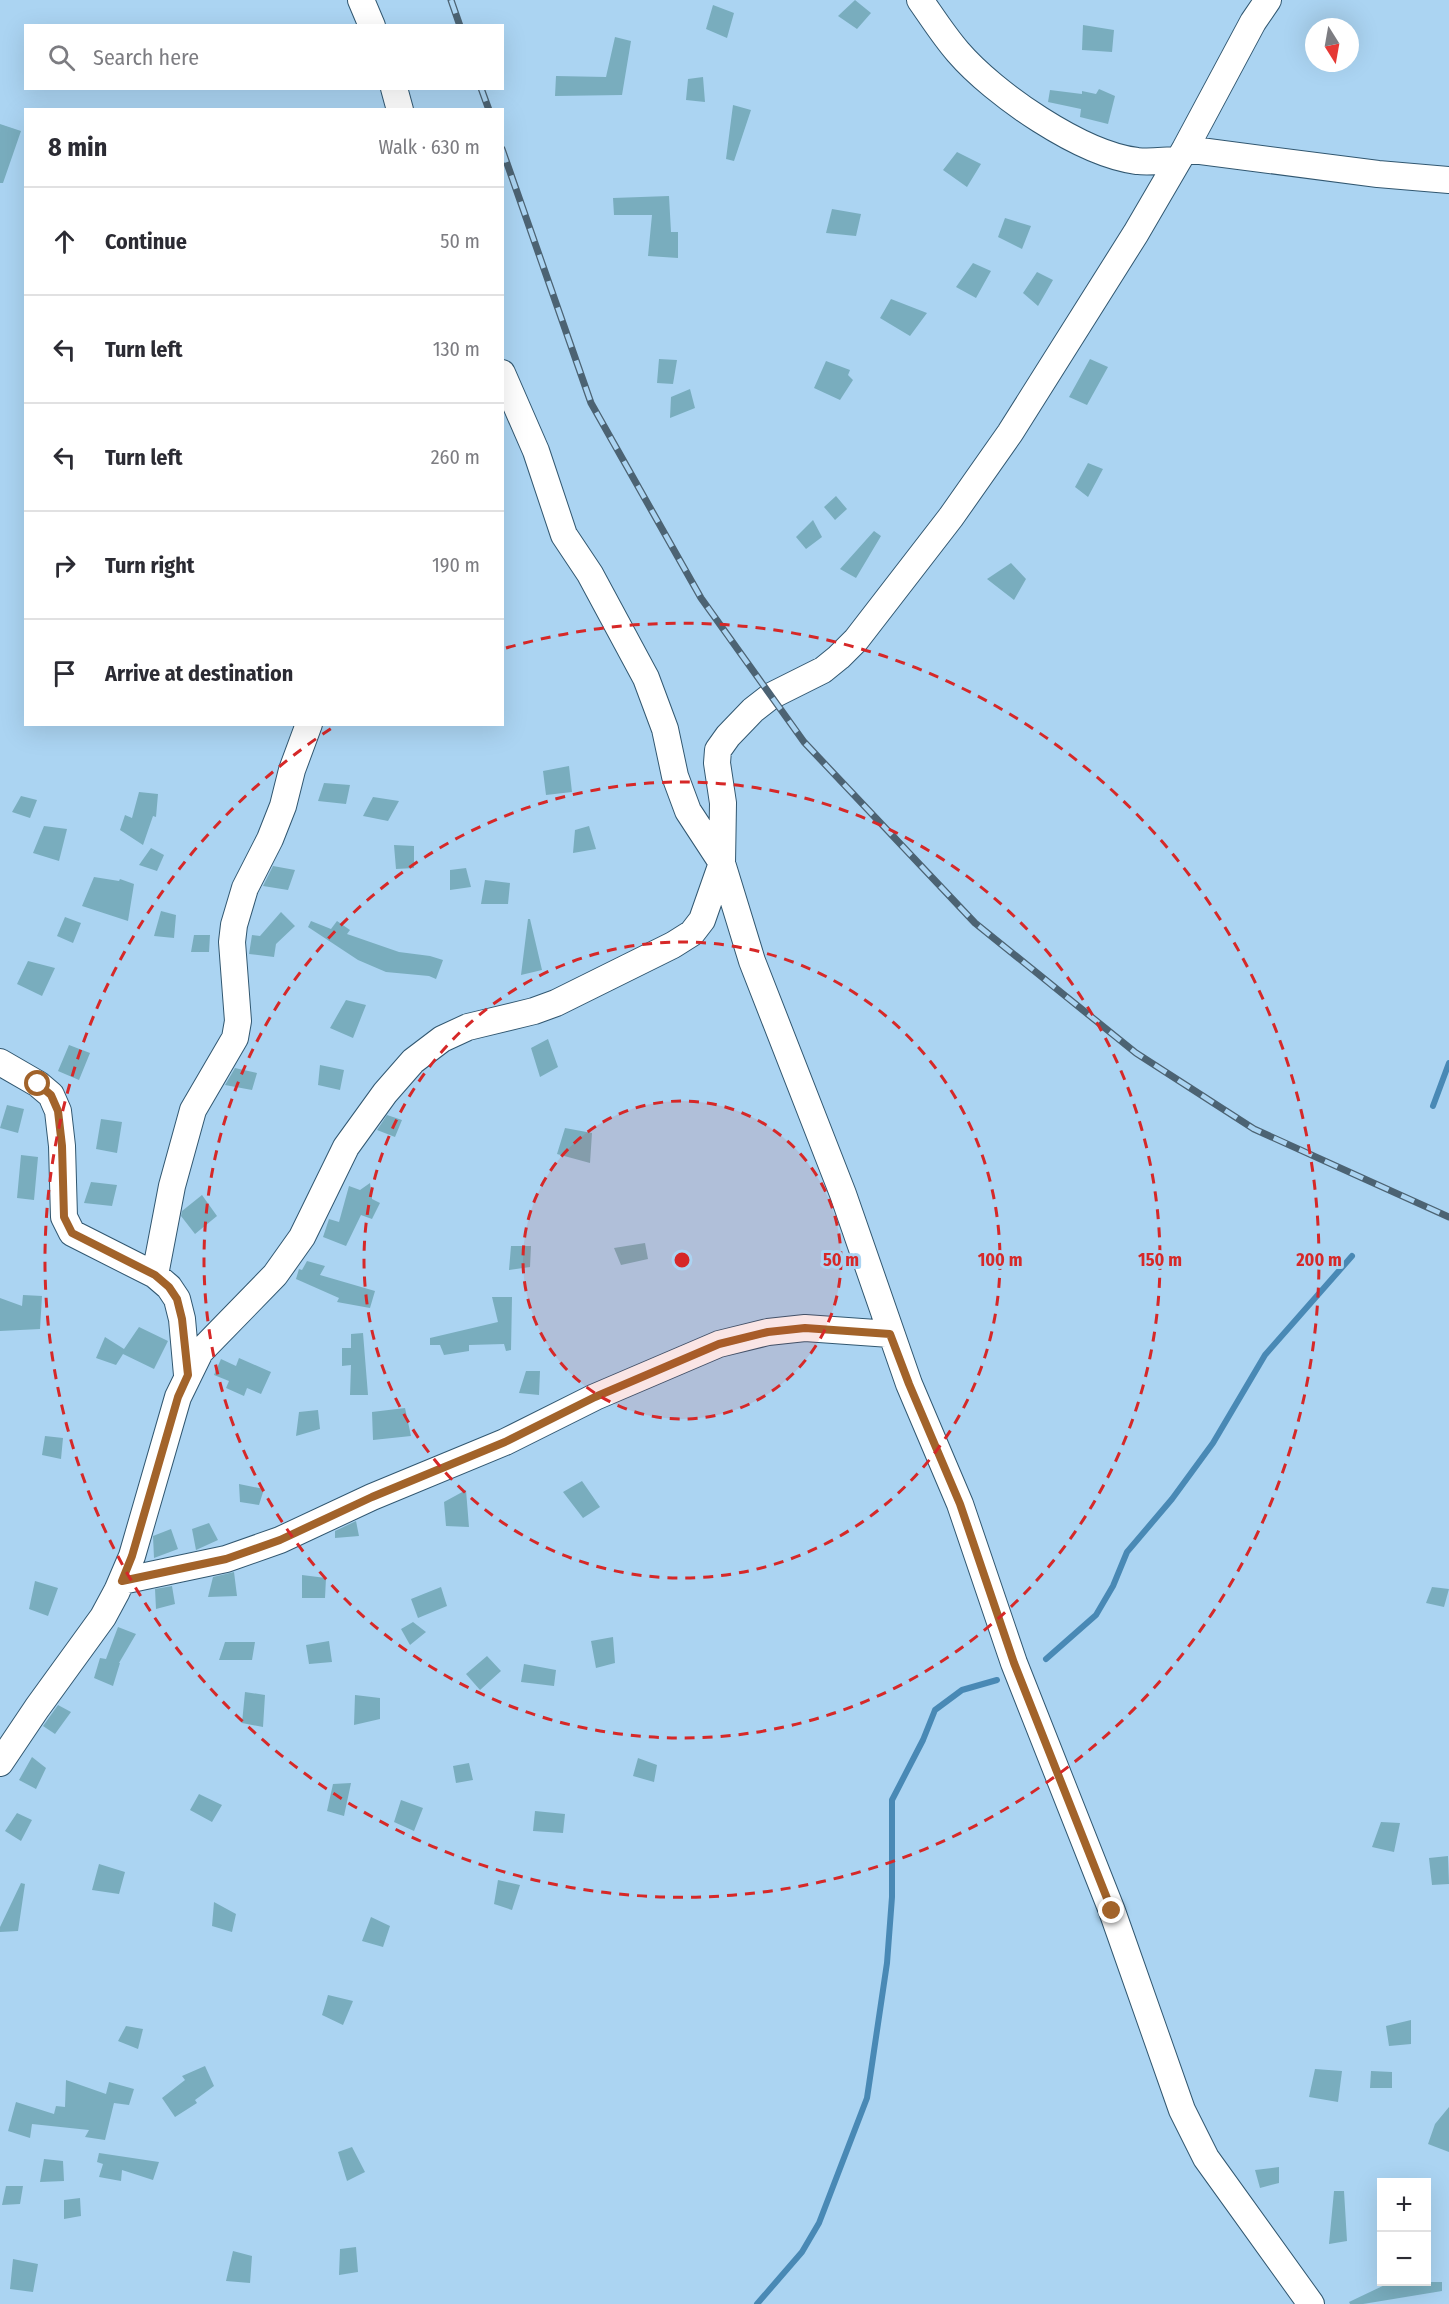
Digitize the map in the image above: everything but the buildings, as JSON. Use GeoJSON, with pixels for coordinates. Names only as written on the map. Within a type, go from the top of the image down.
{"type":"FeatureCollection","features":[{"type":"Feature","properties":{"kind":"street"},"geometry":{"type":"LineString","coordinates":[[360,0],[371,24]]}},
{"type":"Feature","properties":{"kind":"street"},"geometry":{"type":"LineString","coordinates":[[920,0],[959,53],[1005,95],[1034,116],[1104,154],[1138,161],[1181,154],[1449,180]]}},
{"type":"Feature","properties":{"kind":"street"},"geometry":{"type":"LineString","coordinates":[[0,1763],[103,1617],[122,1581],[132,1556],[178,1397],[200,1352],[275,1275],[302,1237],[346,1147],[385,1093],[413,1061],[442,1039],[468,1027],[556,1004],[673,945],[692,933],[702,920],[722,863],[723,803],[717,764],[718,750],[753,710],[771,696],[823,670],[839,657],[891,595],[951,517],[1010,433],[1136,233],[1253,22],[1268,0]]}},
{"type":"Feature","properties":{"kind":"street"},"geometry":{"type":"LineString","coordinates":[[395,90],[399,108]]}},
{"type":"Feature","properties":{"kind":"street"},"geometry":{"type":"LineString","coordinates":[[504,378],[536,451],[564,535],[590,574],[646,678],[665,729],[675,776],[688,811],[722,863],[753,961],[843,1194],[890,1334],[960,1504],[1014,1663],[1112,1911],[1182,2110],[1206,2158],[1311,2304]]}},
{"type":"Feature","properties":{"kind":"street"},"geometry":{"type":"LineString","coordinates":[[155,1275],[172,1186],[193,1110],[235,1038],[238,1021],[232,942],[234,925],[245,888],[270,839],[283,806],[292,770],[308,726]]}},
{"type":"Feature","properties":{"kind":"street"},"geometry":{"type":"LineString","coordinates":[[0,1062],[38,1084],[51,1095],[58,1111],[62,1146],[64,1217],[72,1233],[155,1275],[169,1287],[177,1299],[182,1319],[188,1375]]}},
{"type":"Feature","properties":{"kind":"street"},"geometry":{"type":"LineString","coordinates":[[122,1581],[226,1559],[280,1540],[372,1497],[505,1442],[595,1397],[719,1344],[768,1332],[805,1328],[890,1334]]}},
{"type":"Feature","properties":{"kind":"waterway"},"geometry":{"type":"LineString","coordinates":[[1433,1106],[1449,1063]]}},
{"type":"Feature","properties":{"kind":"waterway"},"geometry":{"type":"LineString","coordinates":[[1046,1659],[1096,1615],[1113,1586],[1127,1552],[1172,1499],[1213,1443],[1265,1355],[1352,1256]]}},
{"type":"Feature","properties":{"kind":"waterway"},"geometry":{"type":"LineString","coordinates":[[757,2304],[802,2252],[819,2223],[867,2098],[887,1963],[892,1897],[892,1800],[923,1740],[935,1710],[962,1690],[997,1680]]}},
{"type":"Feature","properties":{"kind":"railway"},"geometry":{"type":"LineString","coordinates":[[451,0],[459,24]]}},
{"type":"Feature","properties":{"kind":"railway"},"geometry":{"type":"LineString","coordinates":[[482,90],[488,108]]}},
{"type":"Feature","properties":{"kind":"railway"},"geometry":{"type":"LineString","coordinates":[[504,155],[591,403],[701,598],[804,742],[975,923],[1136,1053],[1254,1129],[1449,1217]]}},
{"type":"Feature","properties":{"kind":"route"},"geometry":{"type":"LineString","coordinates":[[38,1084],[51,1095],[58,1111],[62,1146],[64,1217],[72,1233],[155,1275],[169,1287],[177,1299],[182,1319],[188,1375],[178,1397],[132,1556],[122,1581],[226,1559],[280,1540],[372,1497],[505,1442],[595,1397],[719,1344],[768,1332],[805,1328],[890,1334],[960,1504],[1014,1663],[1112,1911]]}}]}
